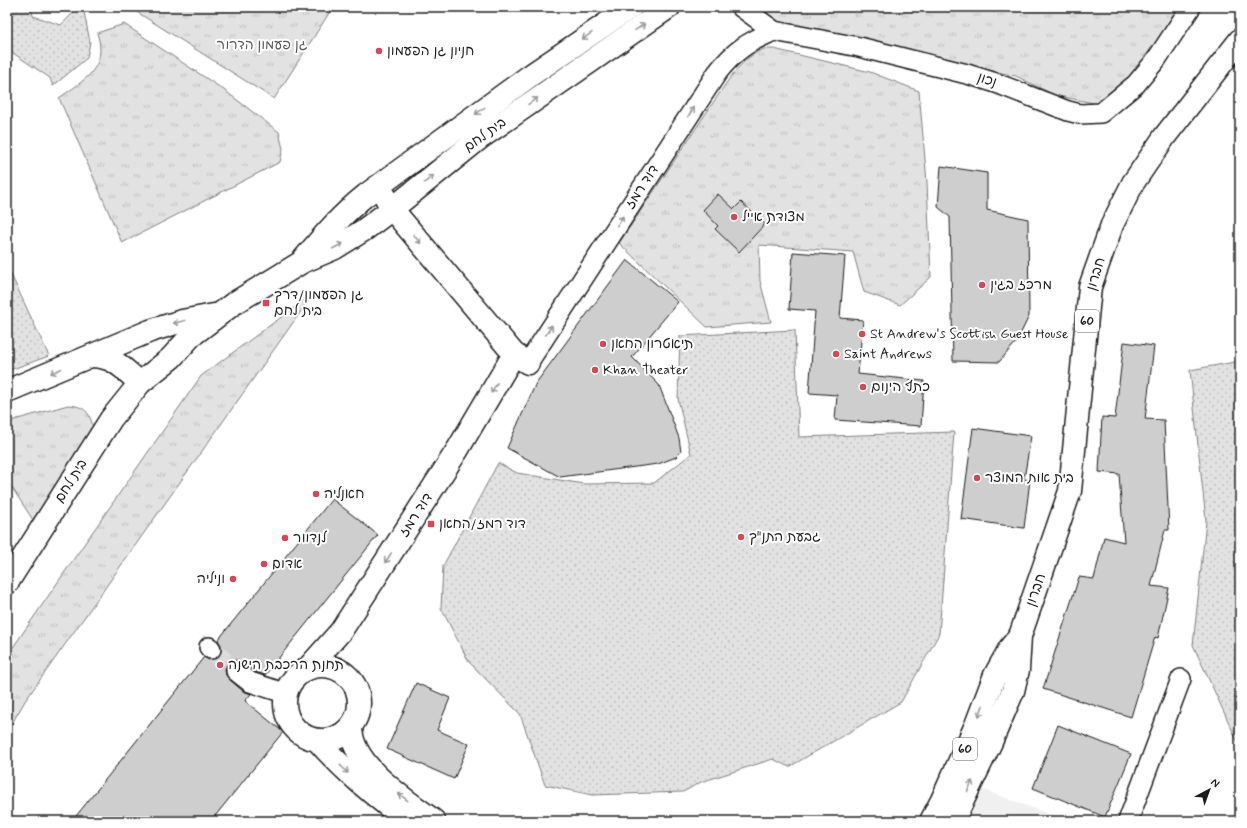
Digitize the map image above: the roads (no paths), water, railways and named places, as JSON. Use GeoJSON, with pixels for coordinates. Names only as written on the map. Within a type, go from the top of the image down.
{"type":"FeatureCollection","features":[{"type":"Feature","properties":{"kind":"main road","name":"בית לחם"},"geometry":{"type":"LineString","coordinates":[[302,262],[326,232],[352,206],[531,74],[631,7]]}},
{"type":"Feature","properties":{"kind":"main road","name":"בית לחם"},"geometry":{"type":"LineString","coordinates":[[7,583],[111,419],[164,350],[172,344],[191,336],[218,315],[302,262],[348,241],[392,209],[480,138],[669,7]]}},
{"type":"Feature","properties":{"kind":"main road","name":"חברון"},"geometry":{"type":"LineString","coordinates":[[953,821],[991,742],[1013,691],[1018,670],[1020,636],[1070,491],[1090,287],[1112,225],[1133,183],[1165,136],[1240,40]]}},
{"type":"Feature","properties":{"kind":"main road"},"geometry":{"type":"LineString","coordinates":[[382,183],[385,196],[392,209],[521,359]]}},
{"type":"Feature","properties":{"kind":"main road"},"geometry":{"type":"LineString","coordinates":[[7,391],[164,326],[182,321],[218,315]]}},
{"type":"Feature","properties":{"kind":"main road"},"geometry":{"type":"LineString","coordinates":[[92,356],[104,356],[110,359],[140,383]]}},
{"type":"Feature","properties":{"kind":"main road","name":"דוד רמז"},"geometry":{"type":"LineString","coordinates":[[308,668],[341,631],[458,449],[521,359]]}},
{"type":"Feature","properties":{"kind":"main road","name":"חברון"},"geometry":{"type":"LineString","coordinates":[[931,821],[952,780],[1000,664],[1020,636]]}},
{"type":"Feature","properties":{"kind":"main road"},"geometry":{"type":"LineString","coordinates":[[319,665],[336,668],[346,674],[353,683],[358,694],[359,705],[357,717],[351,726],[347,731],[337,737],[325,740],[317,740],[302,735],[293,727],[287,717],[284,706],[285,694],[290,683],[298,674],[308,668],[319,665]]}},
{"type":"Feature","properties":{"kind":"main road"},"geometry":{"type":"LineString","coordinates":[[351,726],[353,742],[363,761],[379,778],[434,821]]}},
{"type":"Feature","properties":{"kind":"main road"},"geometry":{"type":"LineString","coordinates":[[317,740],[360,784],[407,821]]}},
{"type":"Feature","properties":{"kind":"street","name":"נכון"},"geometry":{"type":"LineString","coordinates":[[741,7],[774,31],[859,48],[967,74],[1080,114],[1101,113],[1136,84],[1156,60],[1191,7]]}},
{"type":"Feature","properties":{"kind":"street","name":"דוד רמז"},"geometry":{"type":"LineString","coordinates":[[521,359],[717,73],[729,58],[745,45],[774,31]]}},
{"type":"Feature","properties":{"kind":"street"},"geometry":{"type":"LineString","coordinates":[[236,671],[250,682],[278,691]]}},
{"type":"Feature","properties":{"kind":"street"},"geometry":{"type":"LineString","coordinates":[[1128,821],[1180,679]]}},
{"type":"Feature","properties":{"kind":"tunnel"},"geometry":{"type":"LineString","coordinates":[[211,649],[236,671]]}},
{"type":"Feature","properties":{"kind":"place","name":"חניון גן הפעמון"},"geometry":{"type":"Point","coordinates":[379,51]}},
{"type":"Feature","properties":{"kind":"place","name":"מצודת אייל"},"geometry":{"type":"Point","coordinates":[734,217]}},
{"type":"Feature","properties":{"kind":"place","name":"מרכז בגין"},"geometry":{"type":"Point","coordinates":[982,285]}},
{"type":"Feature","properties":{"kind":"place","name":"גן הפעמון/דרך בית לחם"},"geometry":{"type":"Point","coordinates":[266,303]}},
{"type":"Feature","properties":{"kind":"place","name":"St Andrew's Scottish Guest House"},"geometry":{"type":"Point","coordinates":[862,334]}},
{"type":"Feature","properties":{"kind":"place","name":"תיאטרון החאן"},"geometry":{"type":"Point","coordinates":[603,344]}},
{"type":"Feature","properties":{"kind":"place","name":"Saint Andrews"},"geometry":{"type":"Point","coordinates":[836,354]}},
{"type":"Feature","properties":{"kind":"place","name":"Khan Theater"},"geometry":{"type":"Point","coordinates":[595,370]}},
{"type":"Feature","properties":{"kind":"place","name":"כתף הינום"},"geometry":{"type":"Point","coordinates":[863,387]}},
{"type":"Feature","properties":{"kind":"place","name":"בית אות המוצר"},"geometry":{"type":"Point","coordinates":[977,478]}},
{"type":"Feature","properties":{"kind":"place","name":"חאנליה"},"geometry":{"type":"Point","coordinates":[316,494]}},
{"type":"Feature","properties":{"kind":"place","name":"דוד רמז/החאן"},"geometry":{"type":"Point","coordinates":[431,524]}},
{"type":"Feature","properties":{"kind":"place","name":"גבעת התנ\"ך"},"geometry":{"type":"Point","coordinates":[741,537]}},
{"type":"Feature","properties":{"kind":"place","name":"לנדוור"},"geometry":{"type":"Point","coordinates":[285,538]}},
{"type":"Feature","properties":{"kind":"place","name":"אדום"},"geometry":{"type":"Point","coordinates":[264,564]}},
{"type":"Feature","properties":{"kind":"place","name":"וניליה"},"geometry":{"type":"Point","coordinates":[233,579]}},
{"type":"Feature","properties":{"kind":"place","name":"תחנת הרכבת הישנה"},"geometry":{"type":"Point","coordinates":[220,665]}},
{"type":"Feature","properties":{"kind":"park label","name":"גן פעמון הדרור"},"geometry":{"type":"Point","coordinates":[262,45]}}]}
